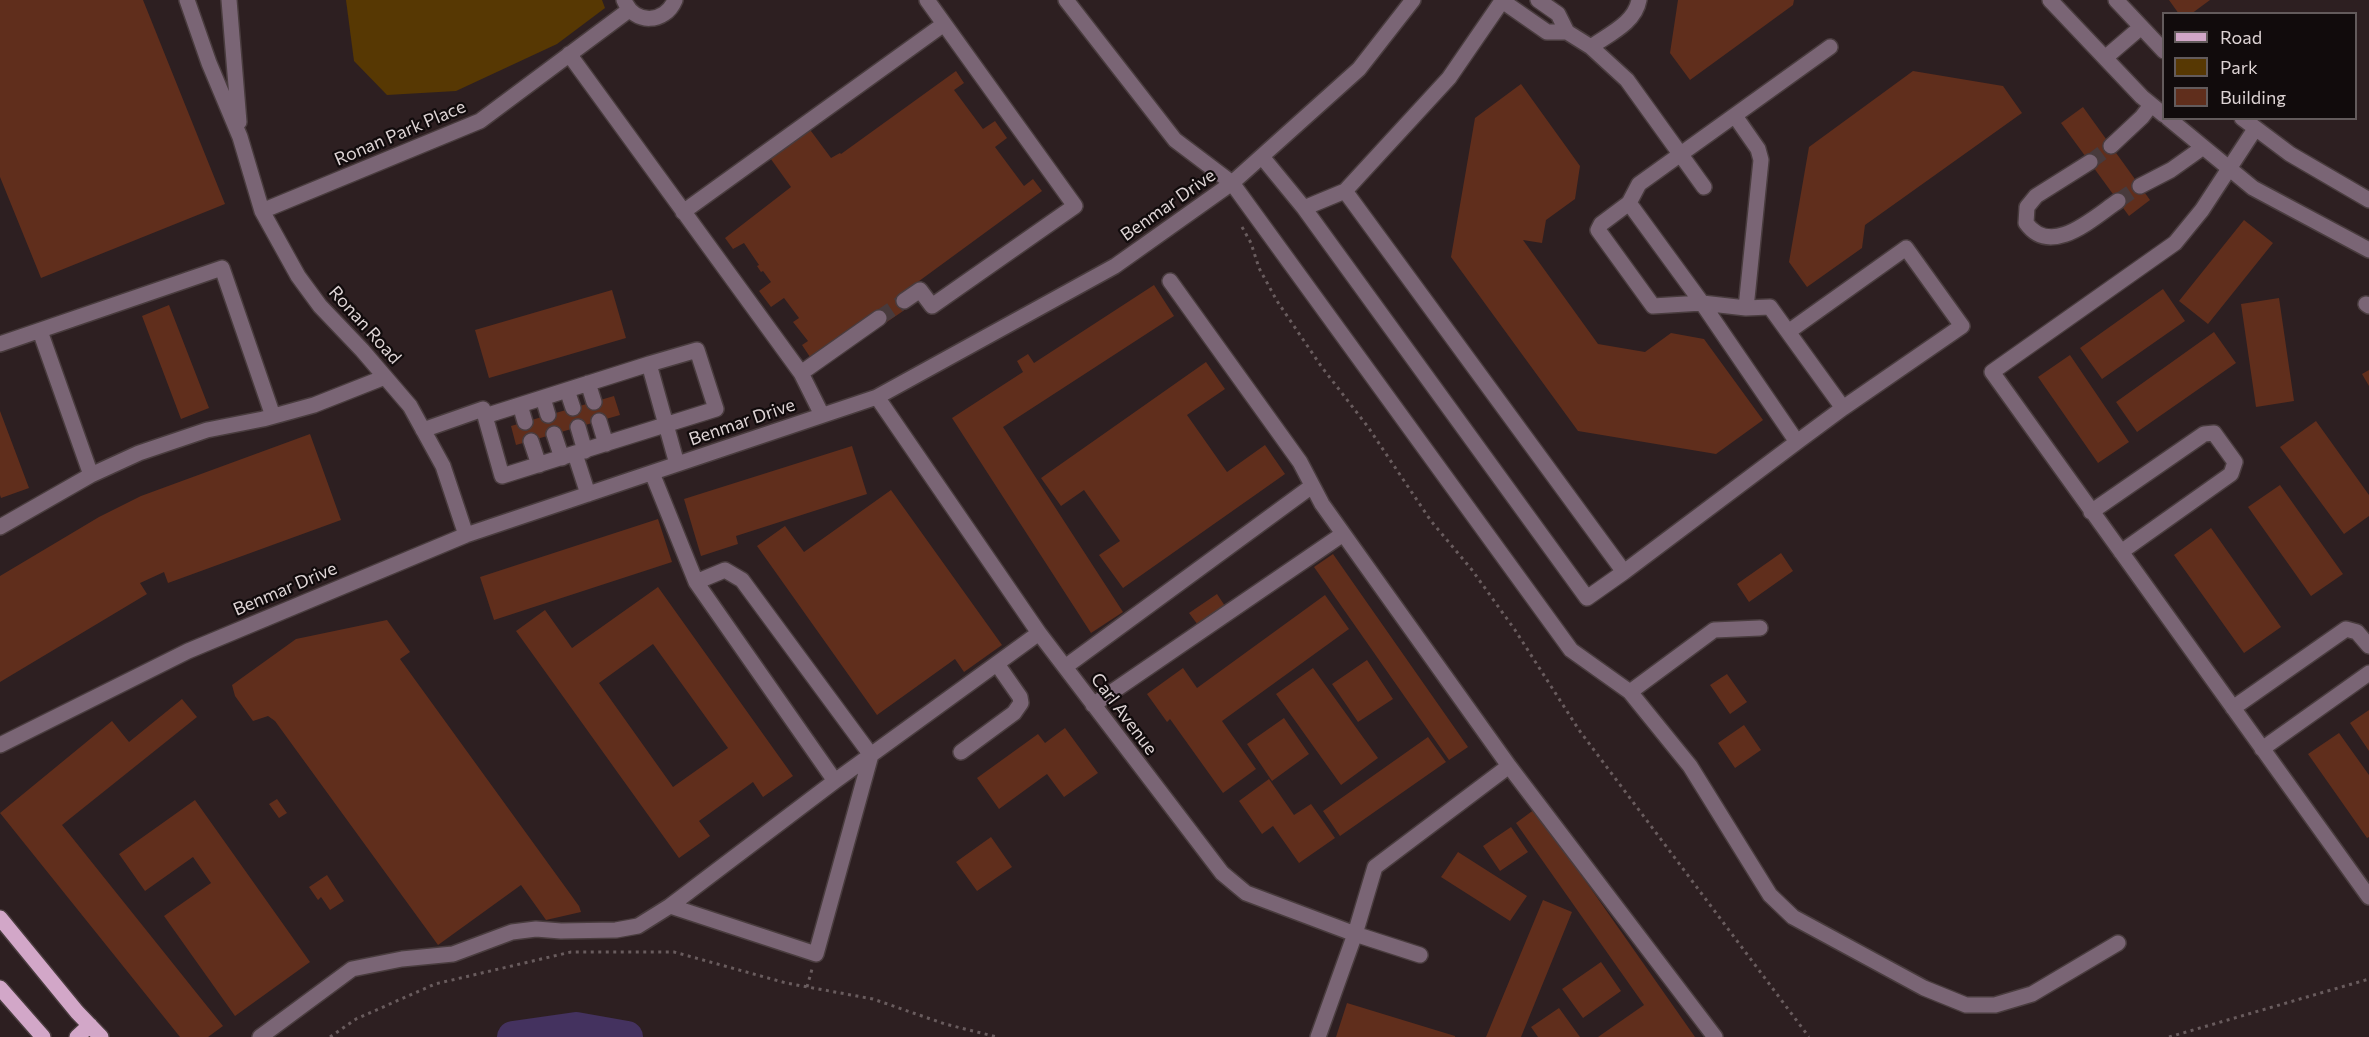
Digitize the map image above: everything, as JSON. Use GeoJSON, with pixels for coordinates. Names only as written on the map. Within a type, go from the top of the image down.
{"type":"FeatureCollection","features":[{"type":"Feature","properties":{"kind":"main road"},"geometry":{"type":"LineString","coordinates":[[0,918],[101,1037]]}},
{"type":"Feature","properties":{"kind":"main road"},"geometry":{"type":"LineString","coordinates":[[0,988],[43,1037]]}},
{"type":"Feature","properties":{"kind":"main road"},"geometry":{"type":"LineString","coordinates":[[77,1037],[90,1025]]}},
{"type":"Feature","properties":{"kind":"street","name":"Ronan Road"},"geometry":{"type":"LineString","coordinates":[[187,0],[209,63],[240,137],[262,211],[298,276],[320,306],[410,406],[443,466],[466,535]]}},
{"type":"Feature","properties":{"kind":"street","name":"Ronan Road"},"geometry":{"type":"LineString","coordinates":[[229,0],[240,137]]}},
{"type":"Feature","properties":{"kind":"street","name":"Ronan Park Place"},"geometry":{"type":"LineString","coordinates":[[262,211],[480,121],[569,54],[627,5],[643,19],[651,19],[667,13],[675,0]]}},
{"type":"Feature","properties":{"kind":"street"},"geometry":{"type":"LineString","coordinates":[[904,301],[920,290],[932,306],[1076,206],[927,0]]}},
{"type":"Feature","properties":{"kind":"street"},"geometry":{"type":"LineString","coordinates":[[1066,0],[1175,140],[1232,183],[1571,650],[1630,692],[1690,766],[1770,895],[1793,917],[1924,988],[1966,1005],[1995,1005],[2032,994],[2118,943]]}},
{"type":"Feature","properties":{"kind":"street","name":"Benmar Drive"},"geometry":{"type":"LineString","coordinates":[[0,745],[188,651],[466,535],[877,397],[1115,266],[1232,183],[1263,158],[1359,69],[1413,0]]}},
{"type":"Feature","properties":{"kind":"street"},"geometry":{"type":"LineString","coordinates":[[1304,208],[1345,191],[1449,78],[1501,0],[1547,32],[1567,32],[1591,47],[1627,80],[1704,187]]}},
{"type":"Feature","properties":{"kind":"street"},"geometry":{"type":"LineString","coordinates":[[1538,0],[1562,7],[1567,32]]}},
{"type":"Feature","properties":{"kind":"street"},"geometry":{"type":"LineString","coordinates":[[2050,0],[2162,114]]}},
{"type":"Feature","properties":{"kind":"street"},"geometry":{"type":"LineString","coordinates":[[2116,0],[2162,50]]}},
{"type":"Feature","properties":{"kind":"street"},"geometry":{"type":"LineString","coordinates":[[1591,47],[1631,18],[1638,5]]}},
{"type":"Feature","properties":{"kind":"street"},"geometry":{"type":"LineString","coordinates":[[683,212],[944,24]]}},
{"type":"Feature","properties":{"kind":"street"},"geometry":{"type":"LineString","coordinates":[[2105,58],[2140,28]]}},
{"type":"Feature","properties":{"kind":"street"},"geometry":{"type":"LineString","coordinates":[[1830,47],[1639,184],[1629,203],[1601,224],[1598,230],[1653,306],[1702,303],[1746,308],[1770,307],[1843,408]]}},
{"type":"Feature","properties":{"kind":"street"},"geometry":{"type":"LineString","coordinates":[[569,54],[801,373],[822,416]]}},
{"type":"Feature","properties":{"kind":"street"},"geometry":{"type":"LineString","coordinates":[[2111,146],[2142,117],[2151,105]]}},
{"type":"Feature","properties":{"kind":"street"},"geometry":{"type":"LineString","coordinates":[[1734,116],[1758,149],[1761,160],[1746,308]]}},
{"type":"Feature","properties":{"kind":"street"},"geometry":{"type":"LineString","coordinates":[[2170,120],[2253,188],[2369,250]]}},
{"type":"Feature","properties":{"kind":"street"},"geometry":{"type":"LineString","coordinates":[[2244,120],[2290,154],[2369,200]]}},
{"type":"Feature","properties":{"kind":"street"},"geometry":{"type":"LineString","coordinates":[[2255,129],[2202,210],[2175,243],[1992,372],[2369,897]]}},
{"type":"Feature","properties":{"kind":"street"},"geometry":{"type":"LineString","coordinates":[[2140,186],[2171,170],[2202,148]]}},
{"type":"Feature","properties":{"kind":"street"},"geometry":{"type":"LineString","coordinates":[[1263,158],[1304,208],[1587,598],[1843,408],[1962,326],[1906,248],[1788,332]]}},
{"type":"Feature","properties":{"kind":"street"},"geometry":{"type":"LineString","coordinates":[[2090,162],[2036,196],[2027,207],[2026,223],[2029,228],[2033,233],[2042,237],[2064,235],[2118,201]]}},
{"type":"Feature","properties":{"kind":"street"},"geometry":{"type":"LineString","coordinates":[[1345,191],[1624,572]]}},
{"type":"Feature","properties":{"kind":"street"},"geometry":{"type":"LineString","coordinates":[[1629,203],[1702,303],[1797,442]]}},
{"type":"Feature","properties":{"kind":"street"},"geometry":{"type":"LineString","coordinates":[[0,345],[222,268],[273,416]]}},
{"type":"Feature","properties":{"kind":"street"},"geometry":{"type":"LineString","coordinates":[[1170,281],[1300,462],[1322,504],[1509,766],[1715,1037]]}},
{"type":"Feature","properties":{"kind":"street"},"geometry":{"type":"LineString","coordinates":[[801,373],[879,318]]}},
{"type":"Feature","properties":{"kind":"street"},"geometry":{"type":"LineString","coordinates":[[40,331],[91,475]]}},
{"type":"Feature","properties":{"kind":"street"},"geometry":{"type":"LineString","coordinates":[[423,430],[483,409],[502,476],[716,409],[697,350],[485,416]]}},
{"type":"Feature","properties":{"kind":"street"},"geometry":{"type":"LineString","coordinates":[[649,364],[677,464]]}},
{"type":"Feature","properties":{"kind":"street"},"geometry":{"type":"LineString","coordinates":[[1,524],[91,475],[139,453],[207,430],[318,404],[385,377]]}},
{"type":"Feature","properties":{"kind":"street"},"geometry":{"type":"LineString","coordinates":[[588,383],[594,402]]}},
{"type":"Feature","properties":{"kind":"street"},"geometry":{"type":"LineString","coordinates":[[567,390],[573,408]]}},
{"type":"Feature","properties":{"kind":"street","name":"Carl Avenue"},"geometry":{"type":"LineString","coordinates":[[877,397],[1039,633],[1222,873],[1246,892],[1355,934],[1420,955]]}},
{"type":"Feature","properties":{"kind":"street"},"geometry":{"type":"LineString","coordinates":[[543,398],[548,415]]}},
{"type":"Feature","properties":{"kind":"street"},"geometry":{"type":"LineString","coordinates":[[520,405],[525,422]]}},
{"type":"Feature","properties":{"kind":"street"},"geometry":{"type":"LineString","coordinates":[[599,421],[606,444]]}},
{"type":"Feature","properties":{"kind":"street"},"geometry":{"type":"LineString","coordinates":[[574,454],[578,427]]}},
{"type":"Feature","properties":{"kind":"street"},"geometry":{"type":"LineString","coordinates":[[2091,512],[2204,434],[2214,433],[2235,462],[2231,474],[2121,552]]}},
{"type":"Feature","properties":{"kind":"street"},"geometry":{"type":"LineString","coordinates":[[554,434],[574,454],[588,494]]}},
{"type":"Feature","properties":{"kind":"street"},"geometry":{"type":"LineString","coordinates":[[531,441],[539,465]]}},
{"type":"Feature","properties":{"kind":"street"},"geometry":{"type":"LineString","coordinates":[[652,472],[696,582],[835,782]]}},
{"type":"Feature","properties":{"kind":"street"},"geometry":{"type":"LineString","coordinates":[[1065,667],[1312,486]]}},
{"type":"Feature","properties":{"kind":"street"},"geometry":{"type":"LineString","coordinates":[[1093,705],[1343,534]]}},
{"type":"Feature","properties":{"kind":"street"},"geometry":{"type":"LineString","coordinates":[[696,582],[725,570],[742,580],[871,755]]}},
{"type":"Feature","properties":{"kind":"street"},"geometry":{"type":"LineString","coordinates":[[1630,692],[1714,630],[1760,628]]}},
{"type":"Feature","properties":{"kind":"street"},"geometry":{"type":"LineString","coordinates":[[2233,708],[2346,629],[2357,632],[2369,645]]}},
{"type":"Feature","properties":{"kind":"street"},"geometry":{"type":"LineString","coordinates":[[260,1037],[352,969],[402,959],[453,954],[512,932],[536,929],[616,930],[638,926],[670,906],[871,755],[1039,633]]}},
{"type":"Feature","properties":{"kind":"street"},"geometry":{"type":"LineString","coordinates":[[961,752],[1014,713],[1021,703],[1020,697],[997,664]]}},
{"type":"Feature","properties":{"kind":"street"},"geometry":{"type":"LineString","coordinates":[[2262,749],[2369,673]]}},
{"type":"Feature","properties":{"kind":"street"},"geometry":{"type":"LineString","coordinates":[[670,906],[816,954],[871,755]]}},
{"type":"Feature","properties":{"kind":"street"},"geometry":{"type":"LineString","coordinates":[[1318,1037],[1355,934],[1375,867],[1509,766]]}},
{"type":"Feature","properties":{"kind":"path"},"geometry":{"type":"LineString","coordinates":[[1241,225],[1276,301],[1321,366],[1368,427],[1431,521],[1478,579],[1515,630],[1579,730],[1809,1037]]}},
{"type":"Feature","properties":{"kind":"path"},"geometry":{"type":"LineString","coordinates":[[330,1037],[356,1019],[435,984],[570,952],[674,951],[786,983],[873,999],[945,1024],[997,1037]]}},
{"type":"Feature","properties":{"kind":"path"},"geometry":{"type":"LineString","coordinates":[[2169,1037],[2369,979]]}},
{"type":"Feature","properties":{"kind":"green space"},"geometry":{"type":"Polygon","coordinates":[[[346,0],[602,0],[605,8],[557,44],[456,91],[387,95],[354,61],[346,0]]]}},
{"type":"Feature","properties":{"kind":"building"},"geometry":{"type":"Polygon","coordinates":[[[0,0],[143,0],[225,204],[41,278],[0,177],[0,0]]]}},
{"type":"Feature","properties":{"kind":"building"},"geometry":{"type":"Polygon","coordinates":[[[1678,0],[1794,0],[1793,5],[1690,80],[1670,53],[1678,0]]]}},
{"type":"Feature","properties":{"kind":"building"},"geometry":{"type":"Polygon","coordinates":[[[2169,0],[2210,0],[2194,12],[2178,12],[2169,0]]]}},
{"type":"Feature","properties":{"kind":"building"},"geometry":{"type":"Polygon","coordinates":[[[956,71],[964,83],[954,90],[983,129],[995,121],[1007,138],[995,147],[1024,186],[1033,179],[1042,191],[900,295],[909,307],[884,324],[875,312],[810,357],[802,345],[808,341],[793,322],[799,318],[784,298],[771,307],[759,291],[771,282],[763,271],[761,272],[757,266],[759,265],[744,243],[733,249],[725,238],[791,187],[768,155],[808,127],[831,158],[841,154],[956,71]]]}},
{"type":"Feature","properties":{"kind":"building"},"geometry":{"type":"Polygon","coordinates":[[[1913,71],[2003,86],[2022,113],[1865,225],[1862,248],[1807,287],[1789,262],[1809,147],[1913,71]]]}},
{"type":"Feature","properties":{"kind":"building"},"geometry":{"type":"Polygon","coordinates":[[[1521,84],[1580,166],[1575,199],[1546,220],[1542,243],[1523,240],[1598,344],[1645,352],[1671,333],[1704,339],[1763,420],[1716,454],[1578,431],[1451,257],[1475,118],[1521,84]]]}},
{"type":"Feature","properties":{"kind":"building"},"geometry":{"type":"Polygon","coordinates":[[[2083,107],[2150,200],[2129,216],[2061,123],[2083,107]]]}},
{"type":"Feature","properties":{"kind":"building"},"geometry":{"type":"Polygon","coordinates":[[[2244,220],[2273,243],[2208,324],[2179,301],[2244,220]]]}},
{"type":"Feature","properties":{"kind":"building"},"geometry":{"type":"Polygon","coordinates":[[[1154,285],[1174,316],[1003,427],[1123,612],[1091,633],[952,418],[1023,372],[1017,361],[1028,354],[1034,363],[1154,285]]]}},
{"type":"Feature","properties":{"kind":"building"},"geometry":{"type":"Polygon","coordinates":[[[2163,289],[2185,321],[2102,379],[2080,348],[2163,289]]]}},
{"type":"Feature","properties":{"kind":"building"},"geometry":{"type":"Polygon","coordinates":[[[612,290],[626,338],[489,378],[475,330],[612,290]]]}},
{"type":"Feature","properties":{"kind":"building"},"geometry":{"type":"Polygon","coordinates":[[[2279,298],[2294,401],[2256,407],[2241,304],[2279,298]]]}},
{"type":"Feature","properties":{"kind":"building"},"geometry":{"type":"Polygon","coordinates":[[[169,305],[209,408],[181,419],[142,316],[169,305]]]}},
{"type":"Feature","properties":{"kind":"building"},"geometry":{"type":"Polygon","coordinates":[[[2214,332],[2236,363],[2137,432],[2116,402],[2214,332]]]}},
{"type":"Feature","properties":{"kind":"building"},"geometry":{"type":"Polygon","coordinates":[[[2070,355],[2129,442],[2098,463],[2038,377],[2070,355]]]}},
{"type":"Feature","properties":{"kind":"building"},"geometry":{"type":"Polygon","coordinates":[[[1206,362],[1225,389],[1187,415],[1227,472],[1265,445],[1285,474],[1123,588],[1099,555],[1120,541],[1084,490],[1061,506],[1041,478],[1206,362]]]}},
{"type":"Feature","properties":{"kind":"building"},"geometry":{"type":"Polygon","coordinates":[[[2369,370],[2369,386],[2362,374],[2369,370]]]}},
{"type":"Feature","properties":{"kind":"building"},"geometry":{"type":"Polygon","coordinates":[[[614,396],[620,415],[516,445],[511,426],[614,396]]]}},
{"type":"Feature","properties":{"kind":"building"},"geometry":{"type":"Polygon","coordinates":[[[0,411],[29,488],[1,498],[0,495],[0,411]]]}},
{"type":"Feature","properties":{"kind":"building"},"geometry":{"type":"Polygon","coordinates":[[[2316,421],[2369,495],[2369,516],[2344,534],[2280,447],[2316,421]]]}},
{"type":"Feature","properties":{"kind":"building"},"geometry":{"type":"Polygon","coordinates":[[[310,434],[341,520],[168,583],[164,572],[140,583],[147,594],[0,682],[0,576],[99,517],[141,496],[310,434]]]}},
{"type":"Feature","properties":{"kind":"building"},"geometry":{"type":"Polygon","coordinates":[[[852,446],[867,494],[736,536],[738,544],[701,556],[684,499],[852,446]]]}},
{"type":"Feature","properties":{"kind":"building"},"geometry":{"type":"Polygon","coordinates":[[[2280,485],[2343,574],[2311,596],[2248,507],[2280,485]]]}},
{"type":"Feature","properties":{"kind":"building"},"geometry":{"type":"Polygon","coordinates":[[[891,490],[1002,645],[964,672],[955,659],[877,715],[757,546],[785,526],[804,552],[891,490]]]}},
{"type":"Feature","properties":{"kind":"building"},"geometry":{"type":"Polygon","coordinates":[[[658,519],[672,562],[494,620],[480,577],[658,519]]]}},
{"type":"Feature","properties":{"kind":"building"},"geometry":{"type":"Polygon","coordinates":[[[2211,528],[2281,627],[2244,653],[2174,555],[2211,528]]]}},
{"type":"Feature","properties":{"kind":"building"},"geometry":{"type":"Polygon","coordinates":[[[1781,553],[1793,571],[1749,602],[1737,584],[1781,553]]]}},
{"type":"Feature","properties":{"kind":"building"},"geometry":{"type":"Polygon","coordinates":[[[1333,554],[1468,747],[1449,760],[1314,567],[1333,554]]]}},
{"type":"Feature","properties":{"kind":"building"},"geometry":{"type":"Polygon","coordinates":[[[658,587],[793,776],[763,797],[753,782],[699,821],[710,836],[679,858],[516,631],[545,610],[572,648],[658,587]],[[653,644],[599,683],[673,787],[728,748],[653,644]]]}},
{"type":"Feature","properties":{"kind":"building"},"geometry":{"type":"Polygon","coordinates":[[[1217,594],[1225,606],[1198,625],[1189,613],[1217,594]]]}},
{"type":"Feature","properties":{"kind":"building"},"geometry":{"type":"Polygon","coordinates":[[[1325,595],[1349,629],[1222,721],[1256,769],[1223,793],[1170,719],[1167,722],[1147,694],[1183,668],[1197,688],[1325,595]]]}},
{"type":"Feature","properties":{"kind":"building"},"geometry":{"type":"Polygon","coordinates":[[[387,620],[410,652],[400,659],[579,906],[581,912],[546,920],[521,885],[438,945],[275,721],[268,716],[253,721],[235,696],[232,685],[296,639],[387,620]]]}},
{"type":"Feature","properties":{"kind":"building"},"geometry":{"type":"Polygon","coordinates":[[[1367,660],[1393,699],[1358,722],[1332,684],[1367,660]]]}},
{"type":"Feature","properties":{"kind":"building"},"geometry":{"type":"Polygon","coordinates":[[[1313,668],[1378,758],[1341,785],[1276,694],[1313,668]]]}},
{"type":"Feature","properties":{"kind":"building"},"geometry":{"type":"Polygon","coordinates":[[[1727,674],[1747,702],[1730,714],[1710,685],[1727,674]]]}},
{"type":"Feature","properties":{"kind":"building"},"geometry":{"type":"Polygon","coordinates":[[[182,699],[197,717],[62,825],[223,1026],[208,1037],[180,1037],[0,813],[112,721],[129,742],[182,699]]]}},
{"type":"Feature","properties":{"kind":"building"},"geometry":{"type":"Polygon","coordinates":[[[2369,710],[2369,751],[2350,723],[2369,710]]]}},
{"type":"Feature","properties":{"kind":"building"},"geometry":{"type":"Polygon","coordinates":[[[1284,718],[1309,754],[1272,781],[1247,744],[1284,718]]]}},
{"type":"Feature","properties":{"kind":"building"},"geometry":{"type":"Polygon","coordinates":[[[1744,725],[1761,750],[1735,768],[1718,743],[1744,725]]]}},
{"type":"Feature","properties":{"kind":"building"},"geometry":{"type":"Polygon","coordinates":[[[1065,728],[1098,773],[1064,797],[1047,774],[999,809],[977,778],[1038,734],[1045,743],[1065,728]]]}},
{"type":"Feature","properties":{"kind":"building"},"geometry":{"type":"Polygon","coordinates":[[[2339,733],[2369,775],[2369,837],[2367,838],[2308,754],[2339,733]]]}},
{"type":"Feature","properties":{"kind":"building"},"geometry":{"type":"Polygon","coordinates":[[[1428,737],[1446,762],[1340,836],[1323,811],[1428,737]]]}},
{"type":"Feature","properties":{"kind":"building"},"geometry":{"type":"Polygon","coordinates":[[[1269,779],[1294,815],[1311,804],[1335,838],[1299,863],[1273,826],[1262,834],[1239,801],[1269,779]]]}},
{"type":"Feature","properties":{"kind":"building"},"geometry":{"type":"Polygon","coordinates":[[[277,799],[287,813],[279,818],[269,804],[277,799]]]}},
{"type":"Feature","properties":{"kind":"building"},"geometry":{"type":"Polygon","coordinates":[[[195,800],[310,962],[235,1016],[164,916],[211,883],[193,857],[145,891],[119,854],[195,800]]]}},
{"type":"Feature","properties":{"kind":"building"},"geometry":{"type":"Polygon","coordinates":[[[1535,809],[1695,1037],[1598,1037],[1644,1005],[1516,823],[1535,809]]]}},
{"type":"Feature","properties":{"kind":"building"},"geometry":{"type":"Polygon","coordinates":[[[1511,827],[1528,852],[1500,871],[1483,846],[1511,827]]]}},
{"type":"Feature","properties":{"kind":"building"},"geometry":{"type":"Polygon","coordinates":[[[991,837],[1012,867],[977,891],[956,862],[991,837]]]}},
{"type":"Feature","properties":{"kind":"building"},"geometry":{"type":"Polygon","coordinates":[[[1458,852],[1527,896],[1510,921],[1441,877],[1458,852]]]}},
{"type":"Feature","properties":{"kind":"building"},"geometry":{"type":"Polygon","coordinates":[[[327,875],[344,901],[330,910],[321,897],[318,900],[309,887],[327,875]]]}},
{"type":"Feature","properties":{"kind":"building"},"geometry":{"type":"Polygon","coordinates":[[[1543,900],[1572,912],[1521,1037],[1486,1037],[1543,900]]]}},
{"type":"Feature","properties":{"kind":"building"},"geometry":{"type":"Polygon","coordinates":[[[1601,962],[1621,991],[1583,1018],[1562,989],[1601,962]]]}},
{"type":"Feature","properties":{"kind":"building"},"geometry":{"type":"Polygon","coordinates":[[[1347,1003],[1455,1036],[1455,1037],[1336,1037],[1347,1003]]]}},
{"type":"Feature","properties":{"kind":"building"},"geometry":{"type":"Polygon","coordinates":[[[1559,1008],[1580,1037],[1538,1037],[1531,1027],[1559,1008]]]}},
{"type":"Feature","properties":{"kind":"waterway"},"geometry":{"type":"LineString","coordinates":[[513,1037],[576,1028],[627,1037]]}},
{"type":"Feature","properties":{"kind":"tunnel"},"geometry":{"type":"LineString","coordinates":[[2090,162],[2111,146]]}},
{"type":"Feature","properties":{"kind":"tunnel"},"geometry":{"type":"LineString","coordinates":[[2118,201],[2140,186]]}},
{"type":"Feature","properties":{"kind":"tunnel"},"geometry":{"type":"LineString","coordinates":[[879,318],[904,301]]}}]}
